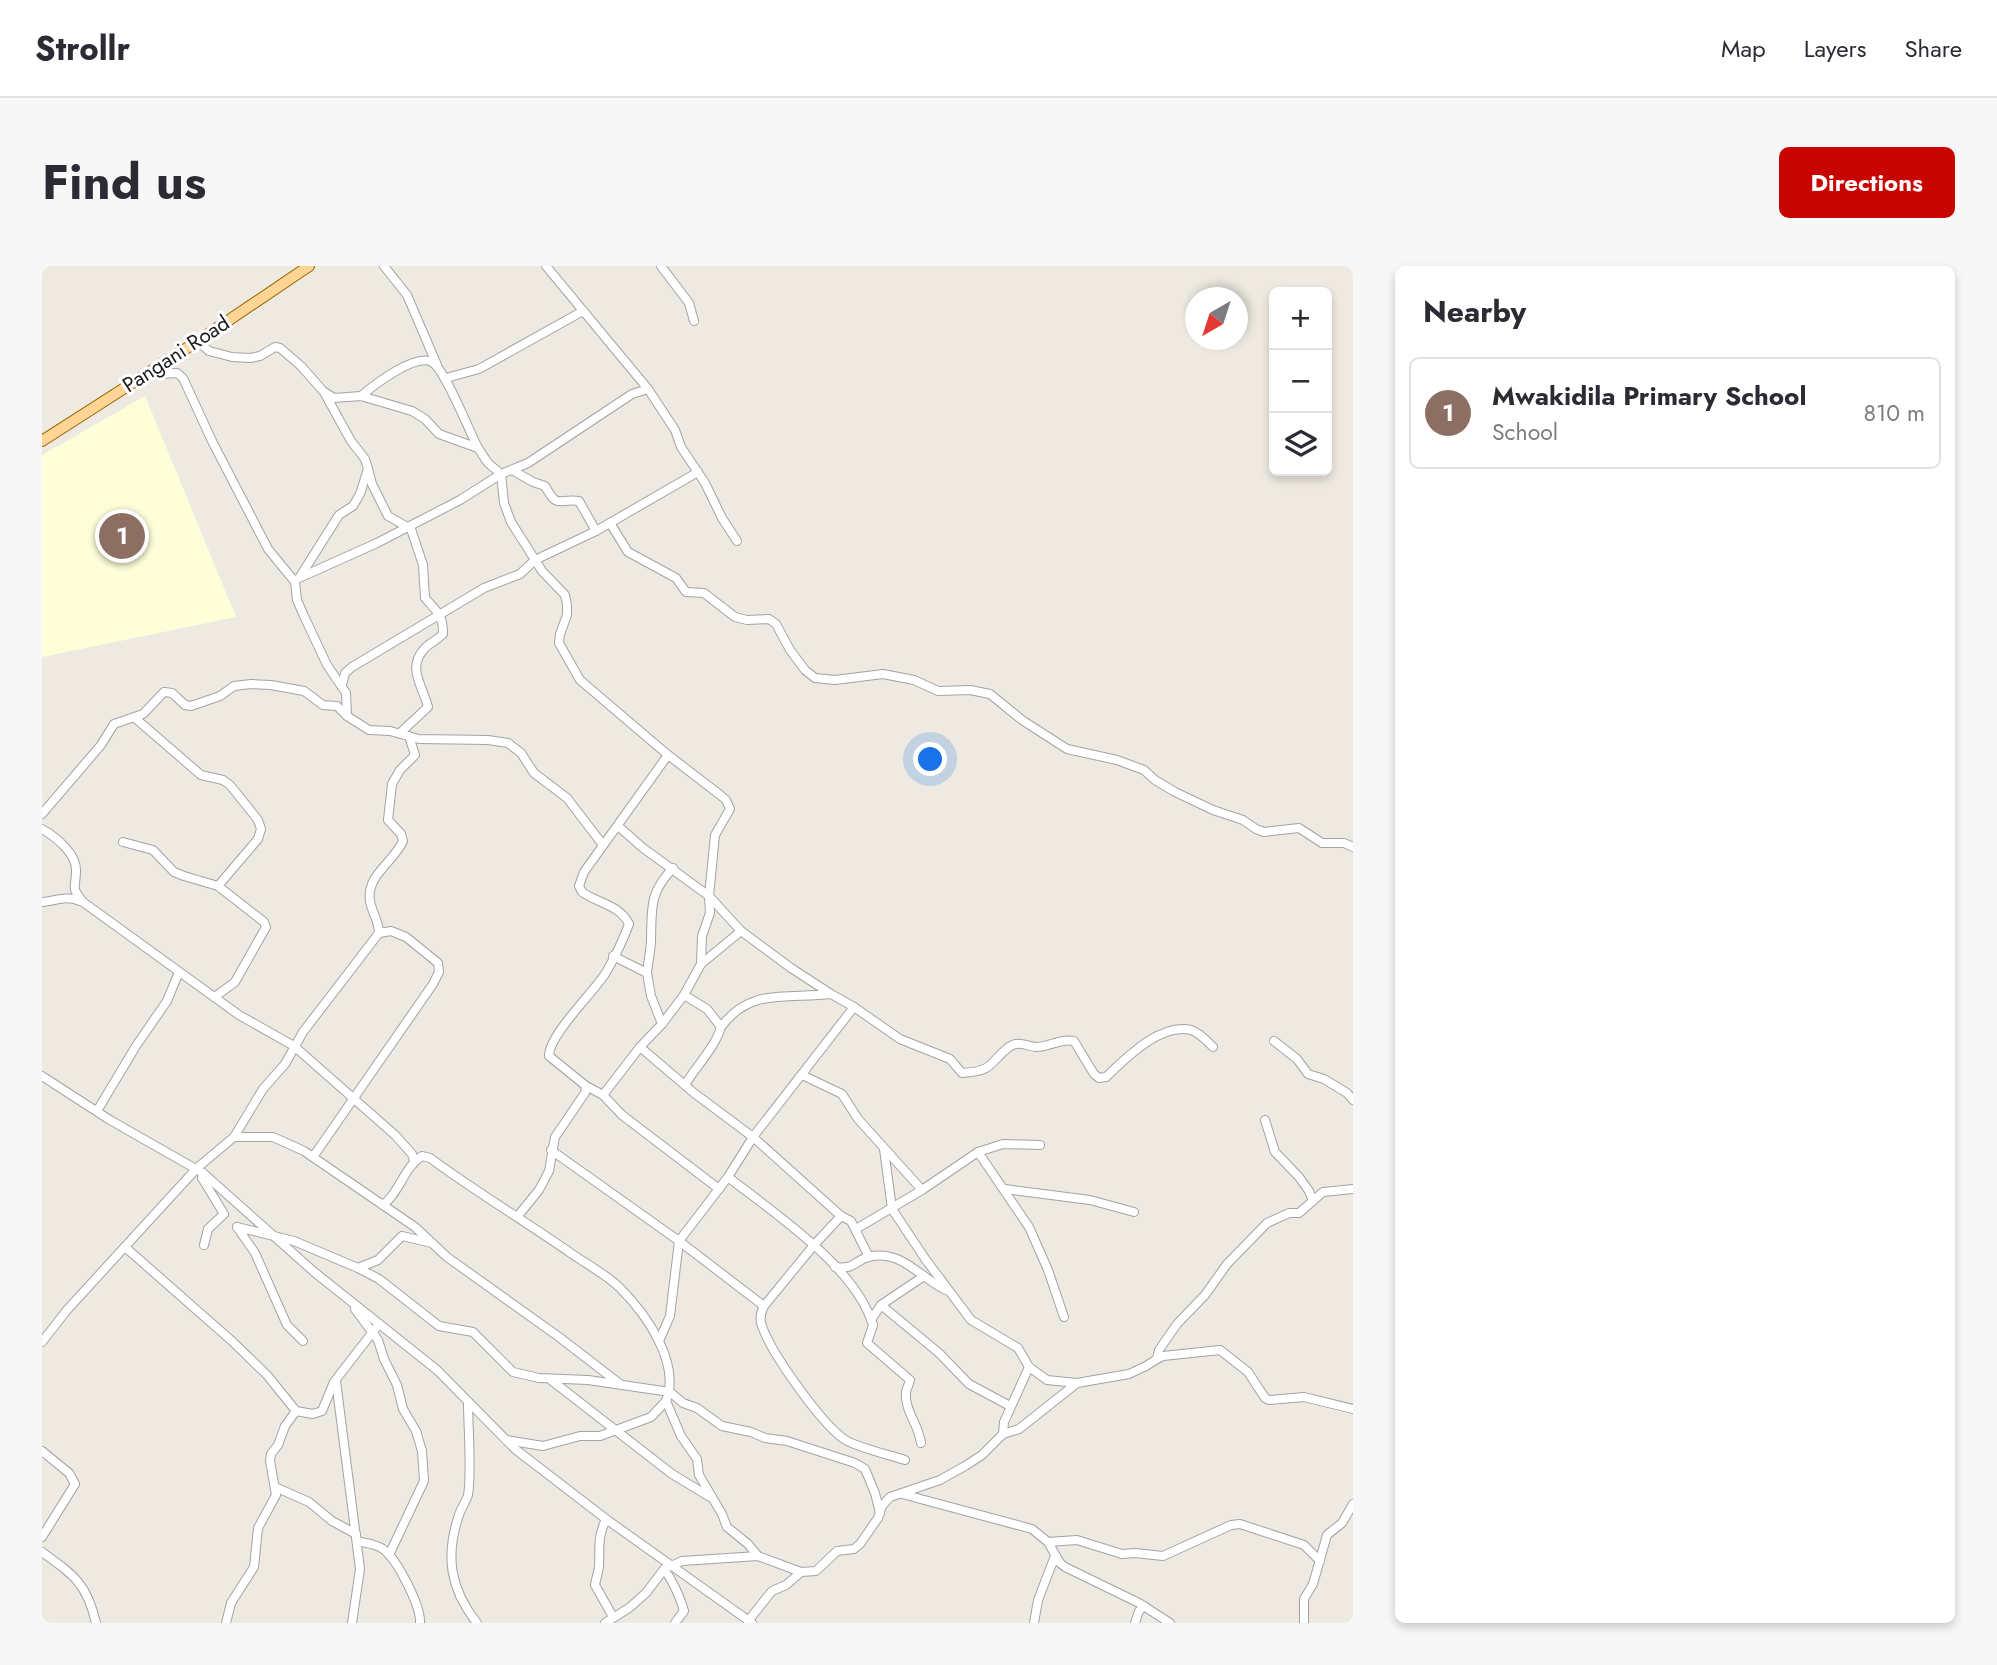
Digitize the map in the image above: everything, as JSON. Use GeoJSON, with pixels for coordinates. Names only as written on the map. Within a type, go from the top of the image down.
{"type":"FeatureCollection","features":[{"type":"Feature","properties":{"kind":"main road","name":"Pangani Road"},"geometry":{"type":"LineString","coordinates":[[42,441],[309,266]]}},
{"type":"Feature","properties":{"kind":"street"},"geometry":{"type":"LineString","coordinates":[[384,266],[407,295],[438,367],[446,378],[455,403],[478,448],[488,463],[501,474],[504,503],[511,522],[548,579],[565,595],[567,615],[559,643],[580,680],[726,800],[730,809],[715,835],[710,913],[702,936],[701,964]]}},
{"type":"Feature","properties":{"kind":"street"},"geometry":{"type":"LineString","coordinates":[[547,266],[648,389],[737,541]]}},
{"type":"Feature","properties":{"kind":"street"},"geometry":{"type":"LineString","coordinates":[[661,266],[689,303],[694,321]]}},
{"type":"Feature","properties":{"kind":"street"},"geometry":{"type":"LineString","coordinates":[[446,378],[479,369],[583,311]]}},
{"type":"Feature","properties":{"kind":"street"},"geometry":{"type":"LineString","coordinates":[[198,341],[209,351],[232,357],[250,358],[260,356],[275,347],[280,348],[301,366],[323,391],[351,441],[365,459],[372,484],[388,516],[411,529],[423,565],[425,598],[440,613],[443,634],[423,650],[415,666],[419,689],[428,707],[404,734]]}},
{"type":"Feature","properties":{"kind":"street"},"geometry":{"type":"LineString","coordinates":[[361,396],[411,363],[431,361],[438,367]]}},
{"type":"Feature","properties":{"kind":"street"},"geometry":{"type":"LineString","coordinates":[[145,375],[177,373],[183,378],[268,549],[297,580]]}},
{"type":"Feature","properties":{"kind":"street"},"geometry":{"type":"LineString","coordinates":[[297,580],[377,544],[460,500],[501,474],[528,463],[632,394],[648,389]]}},
{"type":"Feature","properties":{"kind":"street"},"geometry":{"type":"LineString","coordinates":[[323,391],[334,398],[361,396],[412,411],[439,433],[478,448]]}},
{"type":"Feature","properties":{"kind":"street"},"geometry":{"type":"LineString","coordinates":[[347,716],[346,693],[327,665],[304,616],[298,600],[297,580],[339,515],[353,506],[368,470]]}},
{"type":"Feature","properties":{"kind":"street"},"geometry":{"type":"LineString","coordinates":[[512,470],[533,482],[545,485],[556,501],[579,501],[596,531]]}},
{"type":"Feature","properties":{"kind":"street"},"geometry":{"type":"LineString","coordinates":[[342,685],[345,673],[352,667],[440,613],[484,588],[520,574],[535,561],[596,531],[698,471]]}},
{"type":"Feature","properties":{"kind":"street"},"geometry":{"type":"LineString","coordinates":[[610,523],[628,552],[676,578],[686,592],[704,593],[735,617],[747,620],[769,619],[776,624],[790,650],[805,670],[815,678],[835,680],[883,674],[914,680],[937,691],[970,690],[990,694],[1022,720],[1068,749],[1117,760],[1144,770],[1175,792],[1213,810],[1244,820],[1256,829],[1264,832],[1299,828],[1322,843],[1344,843],[1353,847]]}},
{"type":"Feature","properties":{"kind":"street"},"geometry":{"type":"LineString","coordinates":[[42,814],[101,745],[114,724],[143,714],[164,692],[191,706],[220,695],[234,686],[251,684],[304,691],[323,705],[337,706],[369,730],[404,734],[419,739],[508,743],[521,753],[534,773],[567,798],[603,845]]}},
{"type":"Feature","properties":{"kind":"street"},"geometry":{"type":"LineString","coordinates":[[135,718],[201,775],[223,780],[230,785],[258,820],[261,829],[258,839],[218,886]]}},
{"type":"Feature","properties":{"kind":"street"},"geometry":{"type":"LineString","coordinates":[[42,1342],[67,1310],[125,1247],[234,1137],[263,1089],[285,1064],[303,1032],[379,933],[379,923],[370,901],[370,889],[373,879],[396,855],[403,841],[401,834],[388,820],[392,784],[400,770],[415,755],[404,734]]}},
{"type":"Feature","properties":{"kind":"street"},"geometry":{"type":"LineString","coordinates":[[668,755],[584,872],[579,886],[582,892],[589,898],[612,907],[626,918],[629,924],[606,973],[565,1026],[549,1050],[549,1056],[586,1086],[603,1095],[622,1115],[719,1189]]}},
{"type":"Feature","properties":{"kind":"street"},"geometry":{"type":"LineString","coordinates":[[618,825],[643,848],[709,896],[741,931],[900,1039],[950,1059],[962,1073],[986,1069],[1010,1045],[1018,1043],[1037,1047],[1067,1040],[1074,1041],[1099,1078],[1106,1077],[1140,1045],[1175,1031],[1191,1030],[1213,1047]]}},
{"type":"Feature","properties":{"kind":"street"},"geometry":{"type":"LineString","coordinates":[[42,829],[69,852],[75,863],[75,893],[83,902],[239,1015],[294,1046],[395,1135],[412,1154],[414,1161]]}},
{"type":"Feature","properties":{"kind":"street"},"geometry":{"type":"LineString","coordinates":[[123,842],[153,850],[174,872],[218,886],[256,914],[266,927],[235,982],[216,996]]}},
{"type":"Feature","properties":{"kind":"street"},"geometry":{"type":"LineString","coordinates":[[662,1024],[651,996],[647,973],[651,940],[650,917],[654,893],[673,868]]}},
{"type":"Feature","properties":{"kind":"street"},"geometry":{"type":"LineString","coordinates":[[42,902],[71,897],[83,902]]}},
{"type":"Feature","properties":{"kind":"street"},"geometry":{"type":"LineString","coordinates":[[313,1157],[439,972],[438,963],[406,937],[391,931],[379,933]]}},
{"type":"Feature","properties":{"kind":"street"},"geometry":{"type":"LineString","coordinates":[[603,1095],[684,995],[701,964],[741,931]]}},
{"type":"Feature","properties":{"kind":"street"},"geometry":{"type":"LineString","coordinates":[[613,956],[647,973]]}},
{"type":"Feature","properties":{"kind":"street"},"geometry":{"type":"LineString","coordinates":[[97,1111],[167,1001],[179,972]]}},
{"type":"Feature","properties":{"kind":"street"},"geometry":{"type":"LineString","coordinates":[[685,1085],[717,1040],[721,1027],[731,1013],[760,998],[831,994]]}},
{"type":"Feature","properties":{"kind":"street"},"geometry":{"type":"LineString","coordinates":[[684,995],[707,1009],[721,1027]]}},
{"type":"Feature","properties":{"kind":"street"},"geometry":{"type":"LineString","coordinates":[[659,1341],[670,1316],[679,1241],[728,1177],[753,1137],[854,1007]]}},
{"type":"Feature","properties":{"kind":"street"},"geometry":{"type":"LineString","coordinates":[[1274,1041],[1297,1059],[1308,1074],[1324,1079],[1347,1093],[1353,1100]]}},
{"type":"Feature","properties":{"kind":"street"},"geometry":{"type":"LineString","coordinates":[[640,1047],[753,1137],[841,1216],[851,1221],[869,1257]]}},
{"type":"Feature","properties":{"kind":"street"},"geometry":{"type":"LineString","coordinates":[[802,1075],[842,1094],[858,1119],[922,1190]]}},
{"type":"Feature","properties":{"kind":"street"},"geometry":{"type":"LineString","coordinates":[[42,1076],[200,1170],[345,1296],[437,1370],[506,1439],[668,1567],[750,1622],[772,1591],[786,1585],[801,1572]]}},
{"type":"Feature","properties":{"kind":"street"},"geometry":{"type":"LineString","coordinates":[[517,1217],[539,1190],[549,1171],[551,1150],[562,1123],[585,1093],[586,1086]]}},
{"type":"Feature","properties":{"kind":"street"},"geometry":{"type":"LineString","coordinates":[[1265,1120],[1275,1152],[1299,1177],[1313,1202]]}},
{"type":"Feature","properties":{"kind":"street"},"geometry":{"type":"LineString","coordinates":[[234,1137],[273,1137],[313,1157],[415,1227],[447,1257],[622,1386]]}},
{"type":"Feature","properties":{"kind":"street"},"geometry":{"type":"LineString","coordinates":[[856,1229],[892,1209],[978,1152],[1003,1144],[1040,1145]]}},
{"type":"Feature","properties":{"kind":"street"},"geometry":{"type":"LineString","coordinates":[[884,1149],[892,1209],[949,1291],[971,1320],[1018,1348],[1029,1367],[1047,1380],[1077,1383],[1129,1374],[1163,1356],[1220,1350],[1248,1372],[1269,1400],[1304,1397],[1353,1409]]}},
{"type":"Feature","properties":{"kind":"street"},"geometry":{"type":"LineString","coordinates":[[551,1150],[679,1241],[764,1306]]}},
{"type":"Feature","properties":{"kind":"street"},"geometry":{"type":"LineString","coordinates":[[978,1152],[1029,1227],[1048,1270],[1064,1317]]}},
{"type":"Feature","properties":{"kind":"street"},"geometry":{"type":"LineString","coordinates":[[383,1205],[393,1198],[414,1161],[422,1156],[430,1158],[618,1286],[644,1315],[659,1341],[669,1373],[668,1397],[681,1436],[697,1459],[699,1475],[730,1531],[758,1556]]}},
{"type":"Feature","properties":{"kind":"street"},"geometry":{"type":"LineString","coordinates":[[200,1170],[224,1214],[208,1229],[204,1245]]}},
{"type":"Feature","properties":{"kind":"street"},"geometry":{"type":"LineString","coordinates":[[728,1177],[814,1245],[862,1301],[873,1325],[867,1343],[910,1380],[906,1393],[908,1406],[921,1443]]}},
{"type":"Feature","properties":{"kind":"street"},"geometry":{"type":"LineString","coordinates":[[1005,1189],[1090,1200],[1134,1212]]}},
{"type":"Feature","properties":{"kind":"street"},"geometry":{"type":"LineString","coordinates":[[1157,1359],[1177,1324],[1205,1295],[1227,1264],[1267,1223],[1289,1213],[1299,1213],[1323,1192],[1353,1189]]}},
{"type":"Feature","properties":{"kind":"street"},"geometry":{"type":"LineString","coordinates":[[841,1216],[764,1306],[761,1324],[769,1341],[821,1415],[845,1440],[905,1460]]}},
{"type":"Feature","properties":{"kind":"street"},"geometry":{"type":"LineString","coordinates":[[303,1341],[287,1325],[255,1253],[237,1227],[294,1241],[358,1268],[379,1279],[439,1326],[473,1332],[513,1371],[550,1379],[588,1380],[668,1397],[697,1408],[722,1426],[787,1441],[855,1463],[865,1469],[880,1513]]}},
{"type":"Feature","properties":{"kind":"street"},"geometry":{"type":"LineString","coordinates":[[358,1268],[378,1261],[402,1236],[432,1243]]}},
{"type":"Feature","properties":{"kind":"street"},"geometry":{"type":"LineString","coordinates":[[125,1247],[233,1342],[267,1375],[296,1411],[322,1411],[336,1381],[379,1324]]}},
{"type":"Feature","properties":{"kind":"street"},"geometry":{"type":"LineString","coordinates":[[835,1267],[851,1268],[869,1257],[893,1256],[910,1265],[932,1283],[949,1291]]}},
{"type":"Feature","properties":{"kind":"street"},"geometry":{"type":"LineString","coordinates":[[871,1320],[881,1305],[923,1276]]}},
{"type":"Feature","properties":{"kind":"street"},"geometry":{"type":"LineString","coordinates":[[345,1296],[378,1340],[397,1385],[403,1409],[416,1431],[422,1451],[424,1481],[389,1555]]}},
{"type":"Feature","properties":{"kind":"street"},"geometry":{"type":"LineString","coordinates":[[881,1305],[939,1353],[969,1384],[1010,1406]]}},
{"type":"Feature","properties":{"kind":"street"},"geometry":{"type":"LineString","coordinates":[[1003,1434],[1010,1406],[1029,1367]]}},
{"type":"Feature","properties":{"kind":"street"},"geometry":{"type":"LineString","coordinates":[[550,1379],[672,1474],[712,1498]]}},
{"type":"Feature","properties":{"kind":"street"},"geometry":{"type":"LineString","coordinates":[[336,1381],[360,1581],[352,1623]]}},
{"type":"Feature","properties":{"kind":"street"},"geometry":{"type":"LineString","coordinates":[[605,1623],[646,1593],[668,1567],[682,1561],[758,1556],[801,1572],[816,1570],[837,1551],[854,1549],[860,1544],[890,1497],[940,1480],[965,1466],[982,1455],[1003,1434],[1019,1429],[1077,1383]]}},
{"type":"Feature","properties":{"kind":"street"},"geometry":{"type":"LineString","coordinates":[[506,1439],[542,1446],[580,1436],[600,1436],[650,1417],[668,1397]]}},
{"type":"Feature","properties":{"kind":"street"},"geometry":{"type":"LineString","coordinates":[[468,1402],[468,1496],[459,1514],[450,1548],[458,1591],[468,1612],[477,1623]]}},
{"type":"Feature","properties":{"kind":"street"},"geometry":{"type":"LineString","coordinates":[[226,1623],[231,1603],[254,1567],[258,1528],[276,1495],[271,1454],[296,1411]]}},
{"type":"Feature","properties":{"kind":"street"},"geometry":{"type":"LineString","coordinates":[[42,1451],[69,1473],[75,1484],[42,1537]]}},
{"type":"Feature","properties":{"kind":"street"},"geometry":{"type":"LineString","coordinates":[[275,1487],[309,1502],[356,1538],[380,1547],[389,1555],[418,1607],[420,1623]]}},
{"type":"Feature","properties":{"kind":"street"},"geometry":{"type":"LineString","coordinates":[[902,1494],[1032,1529],[1048,1542],[1060,1563],[1144,1606],[1170,1623]]}},
{"type":"Feature","properties":{"kind":"street"},"geometry":{"type":"LineString","coordinates":[[1304,1623],[1304,1599],[1313,1584],[1327,1535],[1342,1523],[1353,1504]]}},
{"type":"Feature","properties":{"kind":"street"},"geometry":{"type":"LineString","coordinates":[[606,1519],[597,1545],[599,1569],[595,1585],[613,1617]]}},
{"type":"Feature","properties":{"kind":"street"},"geometry":{"type":"LineString","coordinates":[[1048,1542],[1077,1540],[1122,1554],[1163,1556],[1231,1525],[1240,1524],[1304,1545],[1320,1561]]}},
{"type":"Feature","properties":{"kind":"street"},"geometry":{"type":"LineString","coordinates":[[42,1552],[68,1570],[82,1586],[90,1599],[96,1623]]}},
{"type":"Feature","properties":{"kind":"street"},"geometry":{"type":"LineString","coordinates":[[1034,1623],[1038,1600],[1055,1556]]}},
{"type":"Feature","properties":{"kind":"street"},"geometry":{"type":"LineString","coordinates":[[668,1567],[684,1611],[675,1623]]}},
{"type":"Feature","properties":{"kind":"street"},"geometry":{"type":"LineString","coordinates":[[1135,1623],[1144,1606]]}},
{"type":"Feature","properties":{"kind":"shaded area"},"geometry":{"type":"Polygon","coordinates":[[[145,396],[236,617],[42,657],[42,455],[145,396]]]}},
{"type":"Feature","properties":{"kind":"place","name":"Mwakidila Primary School"},"geometry":{"type":"Point","coordinates":[122,536]}}]}
